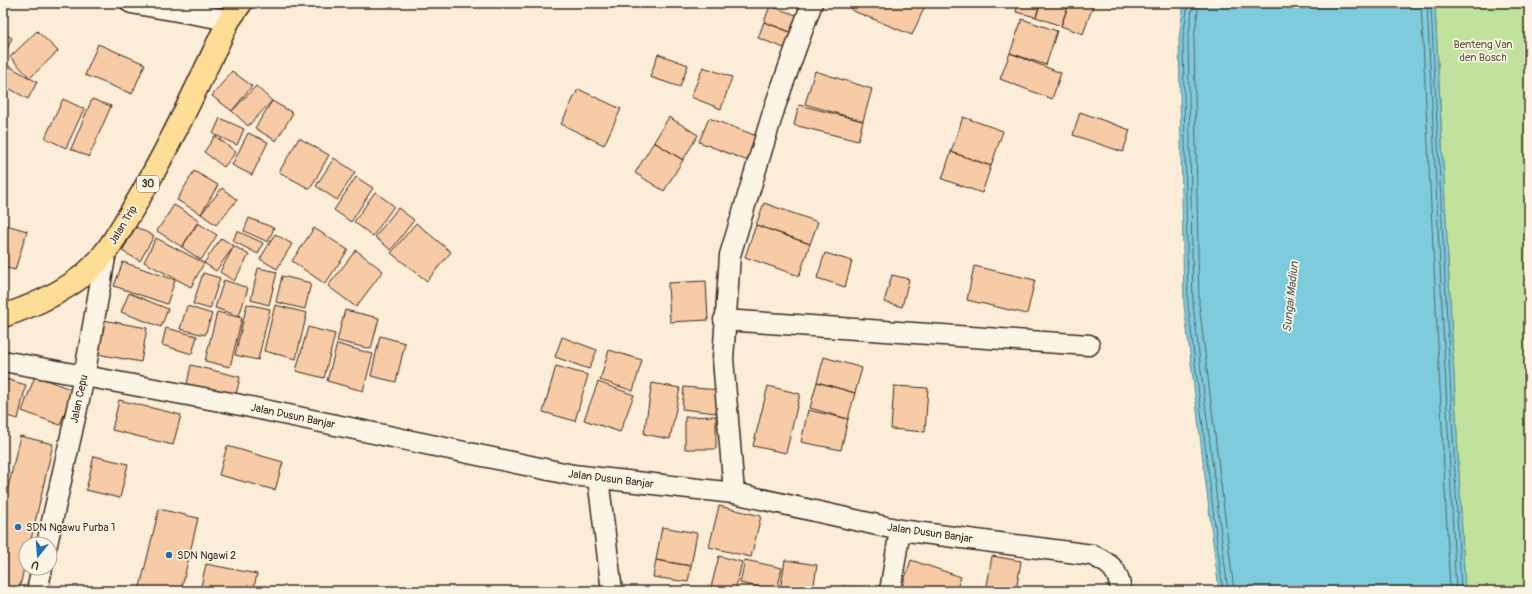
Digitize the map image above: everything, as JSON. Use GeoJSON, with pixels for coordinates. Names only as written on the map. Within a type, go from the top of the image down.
{"type":"FeatureCollection","features":[{"type":"Feature","properties":{"kind":"highway","name":"Jalan Trip"},"geometry":{"type":"LineString","coordinates":[[3,316],[23,310],[65,289],[87,272],[106,252],[155,173],[235,11]]}},
{"type":"Feature","properties":{"kind":"street"},"geometry":{"type":"LineString","coordinates":[[131,3],[235,11]]}},
{"type":"Feature","properties":{"kind":"street"},"geometry":{"type":"LineString","coordinates":[[734,493],[723,359],[724,320],[730,255],[775,106],[812,3]]}},
{"type":"Feature","properties":{"kind":"street","name":"Jalan Cepu"},"geometry":{"type":"LineString","coordinates":[[49,536],[84,377],[106,252]]}},
{"type":"Feature","properties":{"kind":"street"},"geometry":{"type":"LineString","coordinates":[[724,320],[1089,345]]}},
{"type":"Feature","properties":{"kind":"street","name":"Jalan Dusun Banjar"},"geometry":{"type":"LineString","coordinates":[[3,361],[231,403],[573,475],[734,493],[900,530],[1092,555],[1107,562],[1116,571],[1121,591]]}},
{"type":"Feature","properties":{"kind":"street"},"geometry":{"type":"LineString","coordinates":[[598,478],[612,591]]}},
{"type":"Feature","properties":{"kind":"street"},"geometry":{"type":"LineString","coordinates":[[890,591],[900,530]]}},
{"type":"Feature","properties":{"kind":"street"},"geometry":{"type":"LineString","coordinates":[[37,591],[40,576]]}},
{"type":"Feature","properties":{"kind":"green space","name":"Benteng Van den Bosch"},"geometry":{"type":"Polygon","coordinates":[[[1437,3],[1529,3],[1529,591],[1465,591],[1435,7],[1437,3]]]}},
{"type":"Feature","properties":{"kind":"water","name":"Sungai Madiun"},"geometry":{"type":"Polygon","coordinates":[[[1184,3],[1437,3],[1435,7],[1465,591],[1219,591],[1184,305],[1179,38],[1184,3]]]}},
{"type":"Feature","properties":{"kind":"building"},"geometry":{"type":"Polygon","coordinates":[[[853,3],[917,3],[925,6],[912,35],[851,10],[853,3]]]}},
{"type":"Feature","properties":{"kind":"building"},"geometry":{"type":"Polygon","coordinates":[[[1018,3],[1040,3],[1036,17],[1016,12],[1018,3]]]}},
{"type":"Feature","properties":{"kind":"building"},"geometry":{"type":"Polygon","coordinates":[[[1041,3],[1069,3],[1061,26],[1036,17],[1041,3]]]}},
{"type":"Feature","properties":{"kind":"building"},"geometry":{"type":"Polygon","coordinates":[[[1069,3],[1094,3],[1083,34],[1061,26],[1069,3]]]}},
{"type":"Feature","properties":{"kind":"building"},"geometry":{"type":"Polygon","coordinates":[[[770,6],[799,16],[793,33],[764,22],[770,6]]]}},
{"type":"Feature","properties":{"kind":"building"},"geometry":{"type":"Polygon","coordinates":[[[1022,19],[1057,31],[1046,65],[1010,53],[1022,19]]]}},
{"type":"Feature","properties":{"kind":"building"},"geometry":{"type":"Polygon","coordinates":[[[764,22],[793,33],[787,49],[758,38],[764,22]]]}},
{"type":"Feature","properties":{"kind":"building"},"geometry":{"type":"Polygon","coordinates":[[[37,31],[58,51],[30,78],[10,57],[37,31]]]}},
{"type":"Feature","properties":{"kind":"building"},"geometry":{"type":"Polygon","coordinates":[[[3,33],[12,38],[3,58],[3,33]]]}},
{"type":"Feature","properties":{"kind":"building"},"geometry":{"type":"Polygon","coordinates":[[[98,44],[145,64],[132,94],[85,75],[98,44]]]}},
{"type":"Feature","properties":{"kind":"building"},"geometry":{"type":"Polygon","coordinates":[[[1010,53],[1061,73],[1052,99],[1000,79],[1010,53]]]}},
{"type":"Feature","properties":{"kind":"building"},"geometry":{"type":"Polygon","coordinates":[[[658,54],[688,65],[680,87],[650,77],[658,54]]]}},
{"type":"Feature","properties":{"kind":"building"},"geometry":{"type":"Polygon","coordinates":[[[7,65],[37,82],[28,99],[3,85],[3,72],[7,65]]]}},
{"type":"Feature","properties":{"kind":"building"},"geometry":{"type":"Polygon","coordinates":[[[703,67],[732,77],[721,109],[691,97],[703,67]]]}},
{"type":"Feature","properties":{"kind":"building"},"geometry":{"type":"Polygon","coordinates":[[[232,71],[252,86],[232,111],[212,96],[232,71]]]}},
{"type":"Feature","properties":{"kind":"building"},"geometry":{"type":"Polygon","coordinates":[[[815,71],[872,89],[863,121],[805,104],[815,71]]]}},
{"type":"Feature","properties":{"kind":"building"},"geometry":{"type":"Polygon","coordinates":[[[256,86],[272,101],[248,126],[232,111],[256,86]]]}},
{"type":"Feature","properties":{"kind":"building"},"geometry":{"type":"Polygon","coordinates":[[[578,89],[621,109],[604,145],[561,124],[578,89]]]}},
{"type":"Feature","properties":{"kind":"building"},"geometry":{"type":"Polygon","coordinates":[[[63,99],[84,109],[66,148],[45,138],[63,99]]]}},
{"type":"Feature","properties":{"kind":"building"},"geometry":{"type":"Polygon","coordinates":[[[92,99],[111,106],[89,157],[71,149],[92,99]]]}},
{"type":"Feature","properties":{"kind":"building"},"geometry":{"type":"Polygon","coordinates":[[[272,101],[293,113],[276,141],[255,128],[272,101]]]}},
{"type":"Feature","properties":{"kind":"building"},"geometry":{"type":"Polygon","coordinates":[[[799,105],[863,121],[858,141],[794,125],[799,105]]]}},
{"type":"Feature","properties":{"kind":"building"},"geometry":{"type":"Polygon","coordinates":[[[1080,112],[1130,130],[1123,152],[1073,135],[1080,112]]]}},
{"type":"Feature","properties":{"kind":"building"},"geometry":{"type":"Polygon","coordinates":[[[669,117],[698,135],[683,160],[654,142],[669,117]]]}},
{"type":"Feature","properties":{"kind":"building"},"geometry":{"type":"Polygon","coordinates":[[[963,117],[1003,131],[991,166],[951,152],[963,117]]]}},
{"type":"Feature","properties":{"kind":"building"},"geometry":{"type":"Polygon","coordinates":[[[220,118],[244,129],[237,145],[213,134],[220,118]]]}},
{"type":"Feature","properties":{"kind":"building"},"geometry":{"type":"Polygon","coordinates":[[[709,118],[757,136],[748,161],[699,142],[709,118]]]}},
{"type":"Feature","properties":{"kind":"building"},"geometry":{"type":"Polygon","coordinates":[[[248,133],[268,142],[252,175],[232,165],[248,133]]]}},
{"type":"Feature","properties":{"kind":"building"},"geometry":{"type":"Polygon","coordinates":[[[215,136],[236,152],[224,167],[204,152],[215,136]]]}},
{"type":"Feature","properties":{"kind":"building"},"geometry":{"type":"Polygon","coordinates":[[[299,138],[329,155],[310,189],[279,172],[299,138]]]}},
{"type":"Feature","properties":{"kind":"building"},"geometry":{"type":"Polygon","coordinates":[[[654,142],[683,160],[664,191],[635,173],[654,142]]]}},
{"type":"Feature","properties":{"kind":"building"},"geometry":{"type":"Polygon","coordinates":[[[951,152],[991,166],[982,193],[942,179],[951,152]]]}},
{"type":"Feature","properties":{"kind":"building"},"geometry":{"type":"Polygon","coordinates":[[[334,158],[355,172],[337,200],[316,186],[334,158]]]}},
{"type":"Feature","properties":{"kind":"building"},"geometry":{"type":"Polygon","coordinates":[[[194,171],[218,185],[201,214],[177,200],[194,171]]]}},
{"type":"Feature","properties":{"kind":"building"},"geometry":{"type":"Polygon","coordinates":[[[356,177],[373,188],[351,222],[334,210],[356,177]]]}},
{"type":"Feature","properties":{"kind":"building"},"geometry":{"type":"Polygon","coordinates":[[[222,188],[237,200],[216,225],[201,214],[222,188]]]}},
{"type":"Feature","properties":{"kind":"building"},"geometry":{"type":"Polygon","coordinates":[[[375,192],[394,206],[373,236],[354,222],[375,192]]]}},
{"type":"Feature","properties":{"kind":"building"},"geometry":{"type":"Polygon","coordinates":[[[764,203],[818,222],[810,244],[756,225],[764,203]]]}},
{"type":"Feature","properties":{"kind":"building"},"geometry":{"type":"Polygon","coordinates":[[[174,205],[199,220],[182,247],[157,231],[174,205]]]}},
{"type":"Feature","properties":{"kind":"building"},"geometry":{"type":"Polygon","coordinates":[[[398,208],[414,220],[391,250],[375,237],[398,208]]]}},
{"type":"Feature","properties":{"kind":"building"},"geometry":{"type":"Polygon","coordinates":[[[249,218],[274,228],[268,242],[244,231],[249,218]]]}},
{"type":"Feature","properties":{"kind":"building"},"geometry":{"type":"Polygon","coordinates":[[[198,223],[217,235],[201,260],[182,247],[198,223]]]}},
{"type":"Feature","properties":{"kind":"building"},"geometry":{"type":"Polygon","coordinates":[[[416,223],[451,252],[427,281],[391,253],[416,223]]]}},
{"type":"Feature","properties":{"kind":"building"},"geometry":{"type":"Polygon","coordinates":[[[3,224],[27,231],[15,270],[3,267],[3,224]]]}},
{"type":"Feature","properties":{"kind":"building"},"geometry":{"type":"Polygon","coordinates":[[[756,225],[810,244],[799,276],[745,257],[756,225]]]}},
{"type":"Feature","properties":{"kind":"building"},"geometry":{"type":"Polygon","coordinates":[[[136,227],[154,236],[140,261],[122,251],[136,227]]]}},
{"type":"Feature","properties":{"kind":"building"},"geometry":{"type":"Polygon","coordinates":[[[314,228],[348,250],[325,284],[292,261],[314,228]]]}},
{"type":"Feature","properties":{"kind":"building"},"geometry":{"type":"Polygon","coordinates":[[[237,231],[263,243],[258,254],[233,241],[237,231]]]}},
{"type":"Feature","properties":{"kind":"building"},"geometry":{"type":"Polygon","coordinates":[[[275,234],[292,244],[277,269],[260,259],[275,234]]]}},
{"type":"Feature","properties":{"kind":"building"},"geometry":{"type":"Polygon","coordinates":[[[156,238],[204,263],[191,287],[144,262],[156,238]]]}},
{"type":"Feature","properties":{"kind":"building"},"geometry":{"type":"Polygon","coordinates":[[[221,238],[234,246],[216,271],[204,263],[221,238]]]}},
{"type":"Feature","properties":{"kind":"building"},"geometry":{"type":"Polygon","coordinates":[[[234,246],[249,255],[234,281],[220,272],[234,246]]]}},
{"type":"Feature","properties":{"kind":"building"},"geometry":{"type":"Polygon","coordinates":[[[356,250],[383,271],[356,307],[328,286],[356,250]]]}},
{"type":"Feature","properties":{"kind":"building"},"geometry":{"type":"Polygon","coordinates":[[[825,253],[852,261],[845,287],[817,278],[825,253]]]}},
{"type":"Feature","properties":{"kind":"building"},"geometry":{"type":"Polygon","coordinates":[[[123,262],[175,280],[167,304],[114,286],[123,262]]]}},
{"type":"Feature","properties":{"kind":"building"},"geometry":{"type":"Polygon","coordinates":[[[974,266],[1035,280],[1027,314],[967,300],[974,266]]]}},
{"type":"Feature","properties":{"kind":"building"},"geometry":{"type":"Polygon","coordinates":[[[258,268],[277,272],[269,305],[251,300],[258,268]]]}},
{"type":"Feature","properties":{"kind":"building"},"geometry":{"type":"Polygon","coordinates":[[[203,273],[220,278],[210,309],[193,304],[203,273]]]}},
{"type":"Feature","properties":{"kind":"building"},"geometry":{"type":"Polygon","coordinates":[[[892,275],[909,279],[902,307],[884,302],[892,275]]]}},
{"type":"Feature","properties":{"kind":"building"},"geometry":{"type":"Polygon","coordinates":[[[282,276],[311,283],[305,309],[276,302],[282,276]]]}},
{"type":"Feature","properties":{"kind":"building"},"geometry":{"type":"Polygon","coordinates":[[[224,280],[248,288],[239,316],[215,308],[224,280]]]}},
{"type":"Feature","properties":{"kind":"building"},"geometry":{"type":"Polygon","coordinates":[[[706,281],[708,320],[670,322],[668,283],[706,281]]]}},
{"type":"Feature","properties":{"kind":"building"},"geometry":{"type":"Polygon","coordinates":[[[129,293],[168,309],[161,327],[121,312],[129,293]]]}},
{"type":"Feature","properties":{"kind":"building"},"geometry":{"type":"Polygon","coordinates":[[[247,304],[270,309],[258,360],[235,355],[247,304]]]}},
{"type":"Feature","properties":{"kind":"building"},"geometry":{"type":"Polygon","coordinates":[[[275,305],[307,313],[296,359],[264,351],[275,305]]]}},
{"type":"Feature","properties":{"kind":"building"},"geometry":{"type":"Polygon","coordinates":[[[187,306],[212,314],[205,335],[180,329],[187,306]]]}},
{"type":"Feature","properties":{"kind":"building"},"geometry":{"type":"Polygon","coordinates":[[[345,310],[379,318],[371,349],[337,341],[345,310]]]}},
{"type":"Feature","properties":{"kind":"building"},"geometry":{"type":"Polygon","coordinates":[[[217,312],[242,318],[230,367],[205,361],[217,312]]]}},
{"type":"Feature","properties":{"kind":"building"},"geometry":{"type":"Polygon","coordinates":[[[103,320],[147,328],[141,362],[97,354],[103,320]]]}},
{"type":"Feature","properties":{"kind":"building"},"geometry":{"type":"Polygon","coordinates":[[[308,327],[335,334],[324,378],[296,371],[308,327]]]}},
{"type":"Feature","properties":{"kind":"building"},"geometry":{"type":"Polygon","coordinates":[[[166,328],[197,336],[192,354],[162,345],[166,328]]]}},
{"type":"Feature","properties":{"kind":"building"},"geometry":{"type":"Polygon","coordinates":[[[380,336],[405,343],[396,382],[371,376],[380,336]]]}},
{"type":"Feature","properties":{"kind":"building"},"geometry":{"type":"Polygon","coordinates":[[[562,337],[597,350],[589,369],[555,357],[562,337]]]}},
{"type":"Feature","properties":{"kind":"building"},"geometry":{"type":"Polygon","coordinates":[[[337,344],[373,354],[363,391],[327,381],[337,344]]]}},
{"type":"Feature","properties":{"kind":"building"},"geometry":{"type":"Polygon","coordinates":[[[609,350],[642,360],[633,391],[600,380],[609,350]]]}},
{"type":"Feature","properties":{"kind":"building"},"geometry":{"type":"Polygon","coordinates":[[[824,357],[862,368],[855,393],[817,382],[824,357]]]}},
{"type":"Feature","properties":{"kind":"building"},"geometry":{"type":"Polygon","coordinates":[[[191,365],[240,377],[236,395],[187,384],[191,365]]]}},
{"type":"Feature","properties":{"kind":"building"},"geometry":{"type":"Polygon","coordinates":[[[556,366],[588,375],[575,421],[543,412],[556,366]]]}},
{"type":"Feature","properties":{"kind":"building"},"geometry":{"type":"Polygon","coordinates":[[[35,376],[73,390],[60,425],[22,411],[35,376]]]}},
{"type":"Feature","properties":{"kind":"building"},"geometry":{"type":"Polygon","coordinates":[[[6,379],[26,385],[18,419],[3,415],[3,389],[6,379]]]}},
{"type":"Feature","properties":{"kind":"building"},"geometry":{"type":"Polygon","coordinates":[[[598,382],[634,395],[620,432],[584,420],[598,382]]]}},
{"type":"Feature","properties":{"kind":"building"},"geometry":{"type":"Polygon","coordinates":[[[817,382],[855,393],[848,419],[810,408],[817,382]]]}},
{"type":"Feature","properties":{"kind":"building"},"geometry":{"type":"Polygon","coordinates":[[[652,383],[680,388],[670,439],[644,434],[652,383]]]}},
{"type":"Feature","properties":{"kind":"building"},"geometry":{"type":"Polygon","coordinates":[[[768,386],[800,394],[786,453],[753,446],[768,386]]]}},
{"type":"Feature","properties":{"kind":"building"},"geometry":{"type":"Polygon","coordinates":[[[894,386],[928,388],[925,432],[891,429],[894,386]]]}},
{"type":"Feature","properties":{"kind":"building"},"geometry":{"type":"Polygon","coordinates":[[[684,387],[718,390],[716,413],[682,409],[684,387]]]}},
{"type":"Feature","properties":{"kind":"building"},"geometry":{"type":"Polygon","coordinates":[[[119,400],[181,415],[173,445],[112,430],[119,400]]]}},
{"type":"Feature","properties":{"kind":"building"},"geometry":{"type":"Polygon","coordinates":[[[808,410],[848,419],[841,450],[801,442],[808,410]]]}},
{"type":"Feature","properties":{"kind":"building"},"geometry":{"type":"Polygon","coordinates":[[[716,416],[716,449],[685,449],[685,417],[716,416]]]}},
{"type":"Feature","properties":{"kind":"building","name":"SDN Ngawu Purba 1"},"geometry":{"type":"Polygon","coordinates":[[[20,436],[53,444],[32,536],[18,536],[18,576],[22,576],[19,591],[3,591],[3,510],[20,436]]]}},
{"type":"Feature","properties":{"kind":"building"},"geometry":{"type":"Polygon","coordinates":[[[227,446],[283,462],[275,490],[219,475],[227,446]]]}},
{"type":"Feature","properties":{"kind":"building"},"geometry":{"type":"Polygon","coordinates":[[[94,456],[128,464],[120,498],[86,490],[94,456]]]}},
{"type":"Feature","properties":{"kind":"building"},"geometry":{"type":"Polygon","coordinates":[[[719,506],[761,516],[751,557],[709,547],[719,506]]]}},
{"type":"Feature","properties":{"kind":"building","name":"SDN Ngawi 2"},"geometry":{"type":"Polygon","coordinates":[[[159,509],[198,518],[181,591],[139,591],[159,509]]]}},
{"type":"Feature","properties":{"kind":"building"},"geometry":{"type":"Polygon","coordinates":[[[662,527],[697,533],[691,566],[656,560],[662,527]]]}},
{"type":"Feature","properties":{"kind":"building"},"geometry":{"type":"Polygon","coordinates":[[[719,556],[742,562],[735,591],[710,591],[719,556]]]}},
{"type":"Feature","properties":{"kind":"building"},"geometry":{"type":"Polygon","coordinates":[[[992,556],[1021,561],[1016,591],[987,586],[992,556]]]}},
{"type":"Feature","properties":{"kind":"building"},"geometry":{"type":"Polygon","coordinates":[[[656,560],[691,566],[688,582],[653,577],[656,560]]]}},
{"type":"Feature","properties":{"kind":"building"},"geometry":{"type":"Polygon","coordinates":[[[745,560],[782,568],[777,591],[740,583],[745,560]]]}},
{"type":"Feature","properties":{"kind":"building"},"geometry":{"type":"Polygon","coordinates":[[[785,560],[817,565],[813,591],[780,591],[785,560]]]}},
{"type":"Feature","properties":{"kind":"building"},"geometry":{"type":"Polygon","coordinates":[[[911,560],[961,577],[956,591],[914,591],[902,587],[911,560]]]}},
{"type":"Feature","properties":{"kind":"building"},"geometry":{"type":"Polygon","coordinates":[[[206,564],[257,574],[253,591],[200,591],[206,564]]]}},
{"type":"Feature","properties":{"kind":"building"},"geometry":{"type":"Polygon","coordinates":[[[842,586],[864,588],[864,591],[842,591],[842,586]]]}},
{"type":"Feature","properties":{"kind":"place","name":"SDN Ngawu Purba 1"},"geometry":{"type":"Point","coordinates":[18,527]}},
{"type":"Feature","properties":{"kind":"place","name":"SDN Ngawi 2"},"geometry":{"type":"Point","coordinates":[169,555]}}]}
